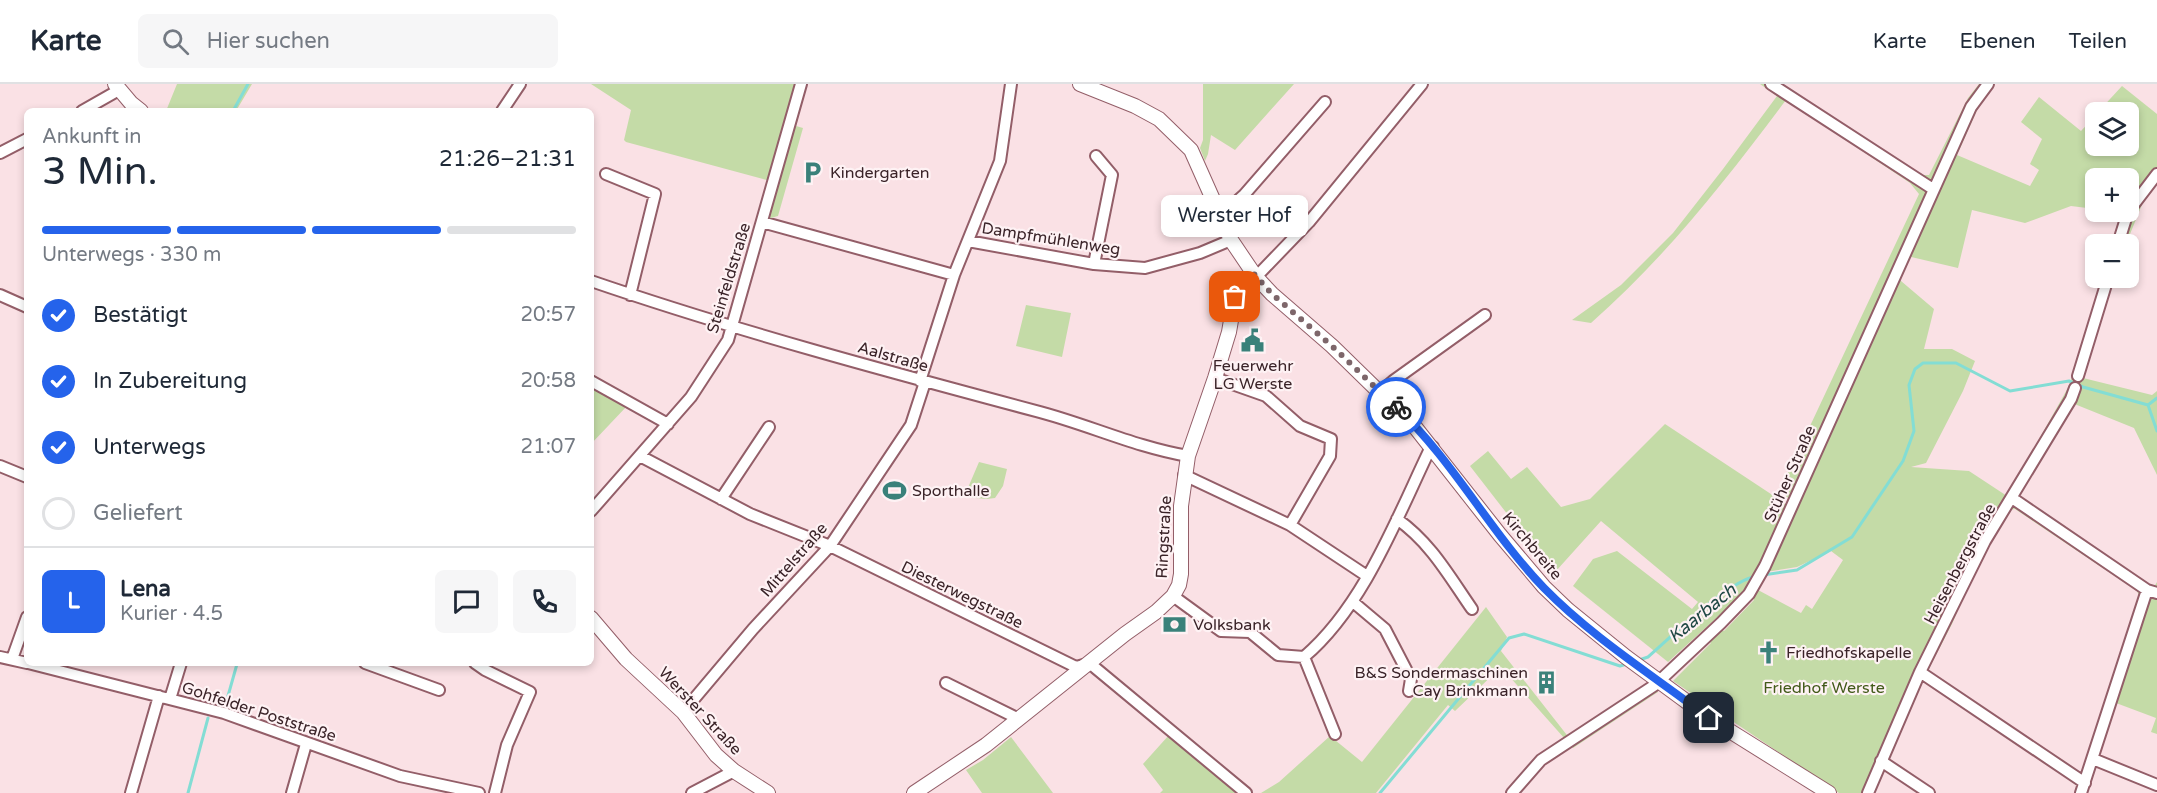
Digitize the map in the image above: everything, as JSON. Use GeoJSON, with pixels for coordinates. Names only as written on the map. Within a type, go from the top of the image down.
{"type":"FeatureCollection","features":[{"type":"Feature","properties":{"kind":"street"},"geometry":{"type":"LineString","coordinates":[[504,108],[520,84]]}},
{"type":"Feature","properties":{"kind":"street","name":"Steinfeldstraße"},"geometry":{"type":"LineString","coordinates":[[594,508],[690,397],[728,340],[801,84]]}},
{"type":"Feature","properties":{"kind":"street","name":"Mittelstraße"},"geometry":{"type":"LineString","coordinates":[[683,712],[753,629],[830,546],[911,425],[954,275],[1000,161],[1011,84]]}},
{"type":"Feature","properties":{"kind":"street"},"geometry":{"type":"LineString","coordinates":[[1080,84],[1135,106],[1159,119],[1191,150],[1231,240],[1255,275],[1309,222],[1422,84]]}},
{"type":"Feature","properties":{"kind":"street"},"geometry":{"type":"LineString","coordinates":[[1771,84],[1933,189]]}},
{"type":"Feature","properties":{"kind":"street","name":"Stüher Straße"},"geometry":{"type":"LineString","coordinates":[[1512,793],[1541,760],[1660,681],[1749,594],[1766,566],[1971,107],[1988,84]]}},
{"type":"Feature","properties":{"kind":"street"},"geometry":{"type":"LineString","coordinates":[[86,108],[117,87],[138,108]]}},
{"type":"Feature","properties":{"kind":"street"},"geometry":{"type":"LineString","coordinates":[[1218,213],[1244,195],[1325,102]]}},
{"type":"Feature","properties":{"kind":"street"},"geometry":{"type":"LineString","coordinates":[[0,153],[24,141]]}},
{"type":"Feature","properties":{"kind":"street"},"geometry":{"type":"LineString","coordinates":[[1094,264],[1112,175],[1096,156]]}},
{"type":"Feature","properties":{"kind":"street"},"geometry":{"type":"LineString","coordinates":[[606,174],[655,194],[630,295]]}},
{"type":"Feature","properties":{"kind":"street"},"geometry":{"type":"LineString","coordinates":[[2121,234],[2128,212],[2157,174]]}},
{"type":"Feature","properties":{"kind":"street"},"geometry":{"type":"LineString","coordinates":[[762,222],[954,275]]}},
{"type":"Feature","properties":{"kind":"street","name":"Dampfmühlenweg"},"geometry":{"type":"LineString","coordinates":[[968,241],[1094,264],[1145,268],[1200,253],[1231,240]]}},
{"type":"Feature","properties":{"kind":"street","name":"Ringstraße"},"geometry":{"type":"LineString","coordinates":[[914,793],[986,746],[1125,634],[1156,612],[1173,596],[1179,585],[1181,574],[1181,506],[1188,456],[1229,332],[1235,297],[1242,284],[1255,275]]}},
{"type":"Feature","properties":{"kind":"street","name":"Kirchbreite"},"geometry":{"type":"LineString","coordinates":[[1255,275],[1272,294],[1332,346],[1403,413],[1433,447],[1500,535],[1544,587],[1568,610],[1626,657],[1709,718],[1828,793]]}},
{"type":"Feature","properties":{"kind":"street","name":"Aalstraße"},"geometry":{"type":"LineString","coordinates":[[594,282],[733,327],[1054,416],[1149,448],[1188,456]]}},
{"type":"Feature","properties":{"kind":"street"},"geometry":{"type":"LineString","coordinates":[[2078,375],[2105,288]]}},
{"type":"Feature","properties":{"kind":"street"},"geometry":{"type":"LineString","coordinates":[[0,295],[24,306]]}},
{"type":"Feature","properties":{"kind":"street"},"geometry":{"type":"LineString","coordinates":[[1380,392],[1485,315]]}},
{"type":"Feature","properties":{"kind":"street"},"geometry":{"type":"LineString","coordinates":[[1215,378],[1266,396],[1300,426],[1331,439],[1330,456],[1290,525]]}},
{"type":"Feature","properties":{"kind":"street"},"geometry":{"type":"LineString","coordinates":[[594,383],[668,424]]}},
{"type":"Feature","properties":{"kind":"street","name":"Heisenbergstraße"},"geometry":{"type":"LineString","coordinates":[[1868,793],[1920,672],[1985,541],[2071,399],[2075,388]]}},
{"type":"Feature","properties":{"kind":"street"},"geometry":{"type":"LineString","coordinates":[[721,499],[769,426]]}},
{"type":"Feature","properties":{"kind":"street"},"geometry":{"type":"LineString","coordinates":[[1173,596],[1221,630],[1250,632],[1278,655],[1304,657],[1318,645],[1353,602],[1433,447]]}},
{"type":"Feature","properties":{"kind":"street","name":"Diesterwegstraße"},"geometry":{"type":"LineString","coordinates":[[640,456],[755,516],[830,546],[1076,667],[1087,664],[1093,666],[1246,793]]}},
{"type":"Feature","properties":{"kind":"street"},"geometry":{"type":"LineString","coordinates":[[0,466],[24,476]]}},
{"type":"Feature","properties":{"kind":"street"},"geometry":{"type":"LineString","coordinates":[[1184,475],[1290,525],[1367,576]]}},
{"type":"Feature","properties":{"kind":"street"},"geometry":{"type":"LineString","coordinates":[[1920,672],[2083,788],[2152,591],[2012,498]]}},
{"type":"Feature","properties":{"kind":"street"},"geometry":{"type":"LineString","coordinates":[[1396,519],[1415,532],[1438,560],[1472,609]]}},
{"type":"Feature","properties":{"kind":"street"},"geometry":{"type":"LineString","coordinates":[[1353,602],[1385,629],[1410,679],[1409,691]]}},
{"type":"Feature","properties":{"kind":"street","name":"Werster Straße"},"geometry":{"type":"LineString","coordinates":[[594,622],[626,659],[683,712],[716,755],[734,771],[768,793]]}},
{"type":"Feature","properties":{"kind":"street"},"geometry":{"type":"LineString","coordinates":[[12,659],[24,625]]}},
{"type":"Feature","properties":{"kind":"street","name":"Gohfelder Poststraße"},"geometry":{"type":"LineString","coordinates":[[0,657],[24,662]]}},
{"type":"Feature","properties":{"kind":"street"},"geometry":{"type":"LineString","coordinates":[[1304,657],[1335,734]]}},
{"type":"Feature","properties":{"kind":"street","name":"Gohfelder Poststraße"},"geometry":{"type":"LineString","coordinates":[[40,666],[224,713],[400,776],[479,793]]}},
{"type":"Feature","properties":{"kind":"street"},"geometry":{"type":"LineString","coordinates":[[131,793],[164,697],[180,666]]}},
{"type":"Feature","properties":{"kind":"street"},"geometry":{"type":"LineString","coordinates":[[373,666],[439,690]]}},
{"type":"Feature","properties":{"kind":"street"},"geometry":{"type":"LineString","coordinates":[[479,666],[530,692],[507,745],[495,793]]}},
{"type":"Feature","properties":{"kind":"street"},"geometry":{"type":"LineString","coordinates":[[946,683],[1019,719]]}},
{"type":"Feature","properties":{"kind":"street"},"geometry":{"type":"LineString","coordinates":[[292,793],[306,744]]}},
{"type":"Feature","properties":{"kind":"street"},"geometry":{"type":"LineString","coordinates":[[2093,759],[2157,785]]}},
{"type":"Feature","properties":{"kind":"street"},"geometry":{"type":"LineString","coordinates":[[1881,761],[1929,793]]}},
{"type":"Feature","properties":{"kind":"street"},"geometry":{"type":"LineString","coordinates":[[692,793],[734,771]]}},
{"type":"Feature","properties":{"kind":"green space"},"geometry":{"type":"Polygon","coordinates":[[[177,84],[252,84],[238,108],[167,108],[177,84]]]}},
{"type":"Feature","properties":{"kind":"green space"},"geometry":{"type":"Polygon","coordinates":[[[591,84],[807,84],[796,126],[803,128],[778,216],[764,220],[774,182],[626,142],[624,140],[631,110],[591,84]]]}},
{"type":"Feature","properties":{"kind":"green space"},"geometry":{"type":"Polygon","coordinates":[[[1203,84],[1294,84],[1235,150],[1211,135],[1205,161],[1200,148],[1203,140],[1203,84]]]}},
{"type":"Feature","properties":{"kind":"green space","name":"Friedhof Werste"},"geometry":{"type":"Polygon","coordinates":[[[1760,84],[1777,84],[1922,175],[1929,175],[1968,98],[1979,84],[1994,84],[1982,99],[1957,155],[2030,186],[2039,170],[2030,164],[2042,139],[2021,122],[2039,97],[2081,131],[2085,127],[2085,156],[2139,156],[2139,102],[2107,102],[2122,86],[2157,114],[2157,182],[2139,212],[2139,168],[2085,168],[2085,208],[2071,206],[2025,223],[1972,210],[1958,268],[1907,256],[1896,281],[1901,281],[1934,309],[1924,349],[1952,349],[1975,361],[1963,391],[1926,463],[1911,467],[1969,471],[2007,496],[2069,386],[2101,288],[2111,288],[2083,378],[2152,395],[2157,391],[2157,475],[2134,428],[2072,403],[2019,492],[2021,500],[2148,585],[2154,587],[2157,582],[2157,734],[2151,732],[2156,718],[2108,700],[2141,600],[2137,591],[2015,509],[2008,510],[1976,568],[1873,793],[1839,793],[1673,681],[1711,643],[1708,640],[1720,629],[1724,631],[1754,600],[1758,590],[1801,613],[1806,605],[1812,609],[1843,560],[1831,551],[1797,567],[1766,572],[1799,505],[1779,492],[1919,194],[1910,183],[1786,100],[1718,188],[1645,272],[1591,323],[1572,320],[1621,285],[1673,233],[1777,96],[1760,84]]]}},
{"type":"Feature","properties":{"kind":"green space"},"geometry":{"type":"Polygon","coordinates":[[[2122,222],[2135,222],[2130,234],[2118,234],[2122,222]]]}},
{"type":"Feature","properties":{"kind":"green space"},"geometry":{"type":"Polygon","coordinates":[[[1026,305],[1071,313],[1062,357],[1016,346],[1026,305]]]}},
{"type":"Feature","properties":{"kind":"green space"},"geometry":{"type":"Polygon","coordinates":[[[594,388],[627,406],[594,441],[594,388]]]}},
{"type":"Feature","properties":{"kind":"green space"},"geometry":{"type":"Polygon","coordinates":[[[1665,424],[1789,506],[1745,592],[1668,662],[1573,586],[1593,559],[1617,551],[1692,609],[1698,602],[1601,521],[1556,571],[1515,524],[1470,466],[1488,451],[1511,479],[1527,467],[1561,507],[1590,499],[1665,424]]]}},
{"type":"Feature","properties":{"kind":"green space"},"geometry":{"type":"Polygon","coordinates":[[[979,462],[1007,469],[1003,486],[995,498],[964,497],[979,462]]]}},
{"type":"Feature","properties":{"kind":"green space"},"geometry":{"type":"Polygon","coordinates":[[[1486,607],[1507,637],[1501,651],[1570,739],[1651,685],[1658,692],[1573,748],[1501,667],[1455,711],[1448,705],[1376,793],[1261,793],[1279,782],[1330,736],[1362,762],[1486,607]]]}},
{"type":"Feature","properties":{"kind":"green space"},"geometry":{"type":"Polygon","coordinates":[[[1169,735],[1239,793],[1160,793],[1163,790],[1143,764],[1169,735]]]}},
{"type":"Feature","properties":{"kind":"green space"},"geometry":{"type":"Polygon","coordinates":[[[1011,737],[1053,793],[982,793],[966,770],[983,760],[1011,737]]]}},
{"type":"Feature","properties":{"kind":"waterway"},"geometry":{"type":"LineString","coordinates":[[235,108],[248,84]]}},
{"type":"Feature","properties":{"kind":"waterway","name":"Kaarbach"},"geometry":{"type":"LineString","coordinates":[[1763,575],[1797,570],[1852,537],[1903,461],[1914,431],[1909,385],[1915,369],[1923,363],[1956,363],[2010,391],[2069,381],[2148,405],[2157,431]]}},
{"type":"Feature","properties":{"kind":"waterway"},"geometry":{"type":"LineString","coordinates":[[2148,405],[2157,398]]}},
{"type":"Feature","properties":{"kind":"waterway","name":"Kaarbach"},"geometry":{"type":"LineString","coordinates":[[1639,660],[1648,657],[1716,598],[1745,580],[1757,576]]}},
{"type":"Feature","properties":{"kind":"waterway","name":"Kaarbach"},"geometry":{"type":"LineString","coordinates":[[1380,793],[1509,638],[1524,634],[1620,666],[1627,664]]}},
{"type":"Feature","properties":{"kind":"waterway"},"geometry":{"type":"LineString","coordinates":[[224,710],[236,666]]}},
{"type":"Feature","properties":{"kind":"waterway"},"geometry":{"type":"LineString","coordinates":[[188,793],[208,718]]}},
{"type":"Feature","properties":{"kind":"way so far"},"geometry":{"type":"LineString","coordinates":[[1235,297],[1242,284],[1253,273],[1272,294],[1332,346],[1396,407]]}},
{"type":"Feature","properties":{"kind":"place","name":"Kindergarten"},"geometry":{"type":"Point","coordinates":[812,173]}},
{"type":"Feature","properties":{"kind":"place","name":"Werster Hof"},"geometry":{"type":"Point","coordinates":[1235,297]}},
{"type":"Feature","properties":{"kind":"place","name":"Feuerwehr LG Werste"},"geometry":{"type":"Point","coordinates":[1253,341]}},
{"type":"Feature","properties":{"kind":"place","name":"Sporthalle"},"geometry":{"type":"Point","coordinates":[894,491]}},
{"type":"Feature","properties":{"kind":"place","name":"Volksbank"},"geometry":{"type":"Point","coordinates":[1175,625]}},
{"type":"Feature","properties":{"kind":"place","name":"Friedhofskapelle"},"geometry":{"type":"Point","coordinates":[1768,653]}},
{"type":"Feature","properties":{"kind":"place","name":"B&S Sondermaschinen Cay Brinkmann"},"geometry":{"type":"Point","coordinates":[1546,682]}},
{"type":"Feature","properties":{"kind":"route"},"geometry":{"type":"LineString","coordinates":[[1396,407],[1433,447],[1522,563],[1544,587],[1568,610],[1626,657],[1709,718]]}}]}
